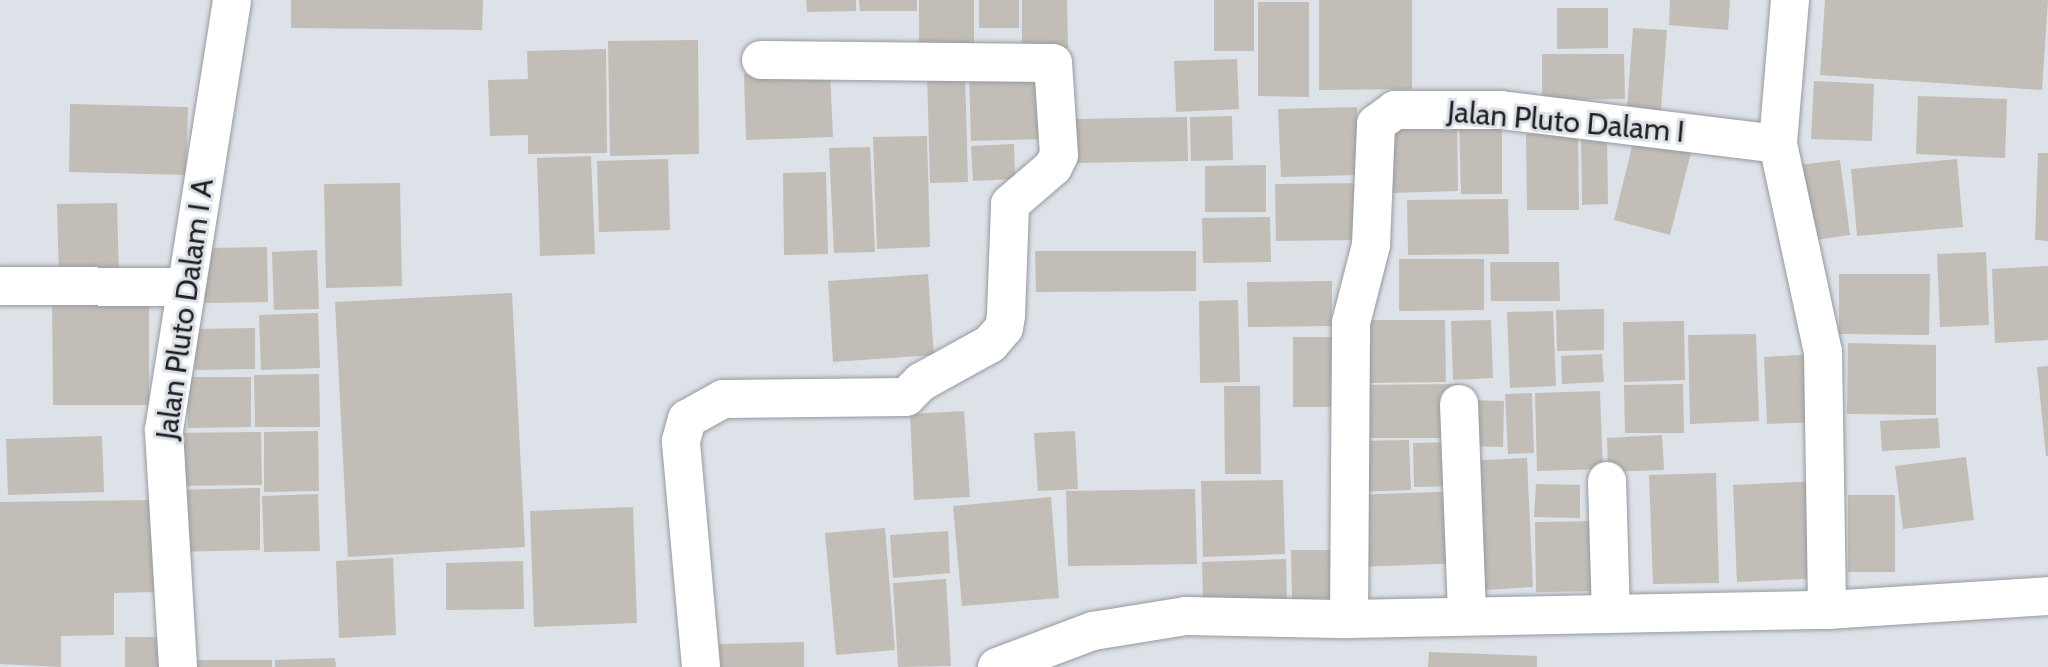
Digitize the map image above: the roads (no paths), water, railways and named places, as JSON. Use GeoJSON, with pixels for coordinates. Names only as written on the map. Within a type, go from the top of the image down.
{"type":"FeatureCollection","features":[{"type":"Feature","properties":{"kind":"street","name":"Jalan Pluto Dalam I A"},"geometry":{"type":"LineString","coordinates":[[178,667],[164,430],[232,0]]}},
{"type":"Feature","properties":{"kind":"street"},"geometry":{"type":"LineString","coordinates":[[1790,0],[1778,144],[1823,352],[1827,610]]}},
{"type":"Feature","properties":{"kind":"street"},"geometry":{"type":"LineString","coordinates":[[701,667],[681,441],[687,419],[723,399],[906,397],[921,382],[990,344],[1004,328],[1006,315],[1010,204],[1053,167],[1059,155],[1053,63],[761,60]]}},
{"type":"Feature","properties":{"kind":"street","name":"Jalan Pluto Dalam I"},"geometry":{"type":"LineString","coordinates":[[1349,619],[1351,323],[1371,245],[1376,124],[1395,110],[1501,110],[1778,144]]}},
{"type":"Feature","properties":{"kind":"street"},"geometry":{"type":"LineString","coordinates":[[0,286],[186,287]]}},
{"type":"Feature","properties":{"kind":"street"},"geometry":{"type":"LineString","coordinates":[[1459,404],[1467,616]]}},
{"type":"Feature","properties":{"kind":"street"},"geometry":{"type":"LineString","coordinates":[[1607,481],[1611,613]]}},
{"type":"Feature","properties":{"kind":"street"},"geometry":{"type":"LineString","coordinates":[[997,667],[1093,631],[1186,616],[1349,619],[1827,610],[2048,596]]}}]}
